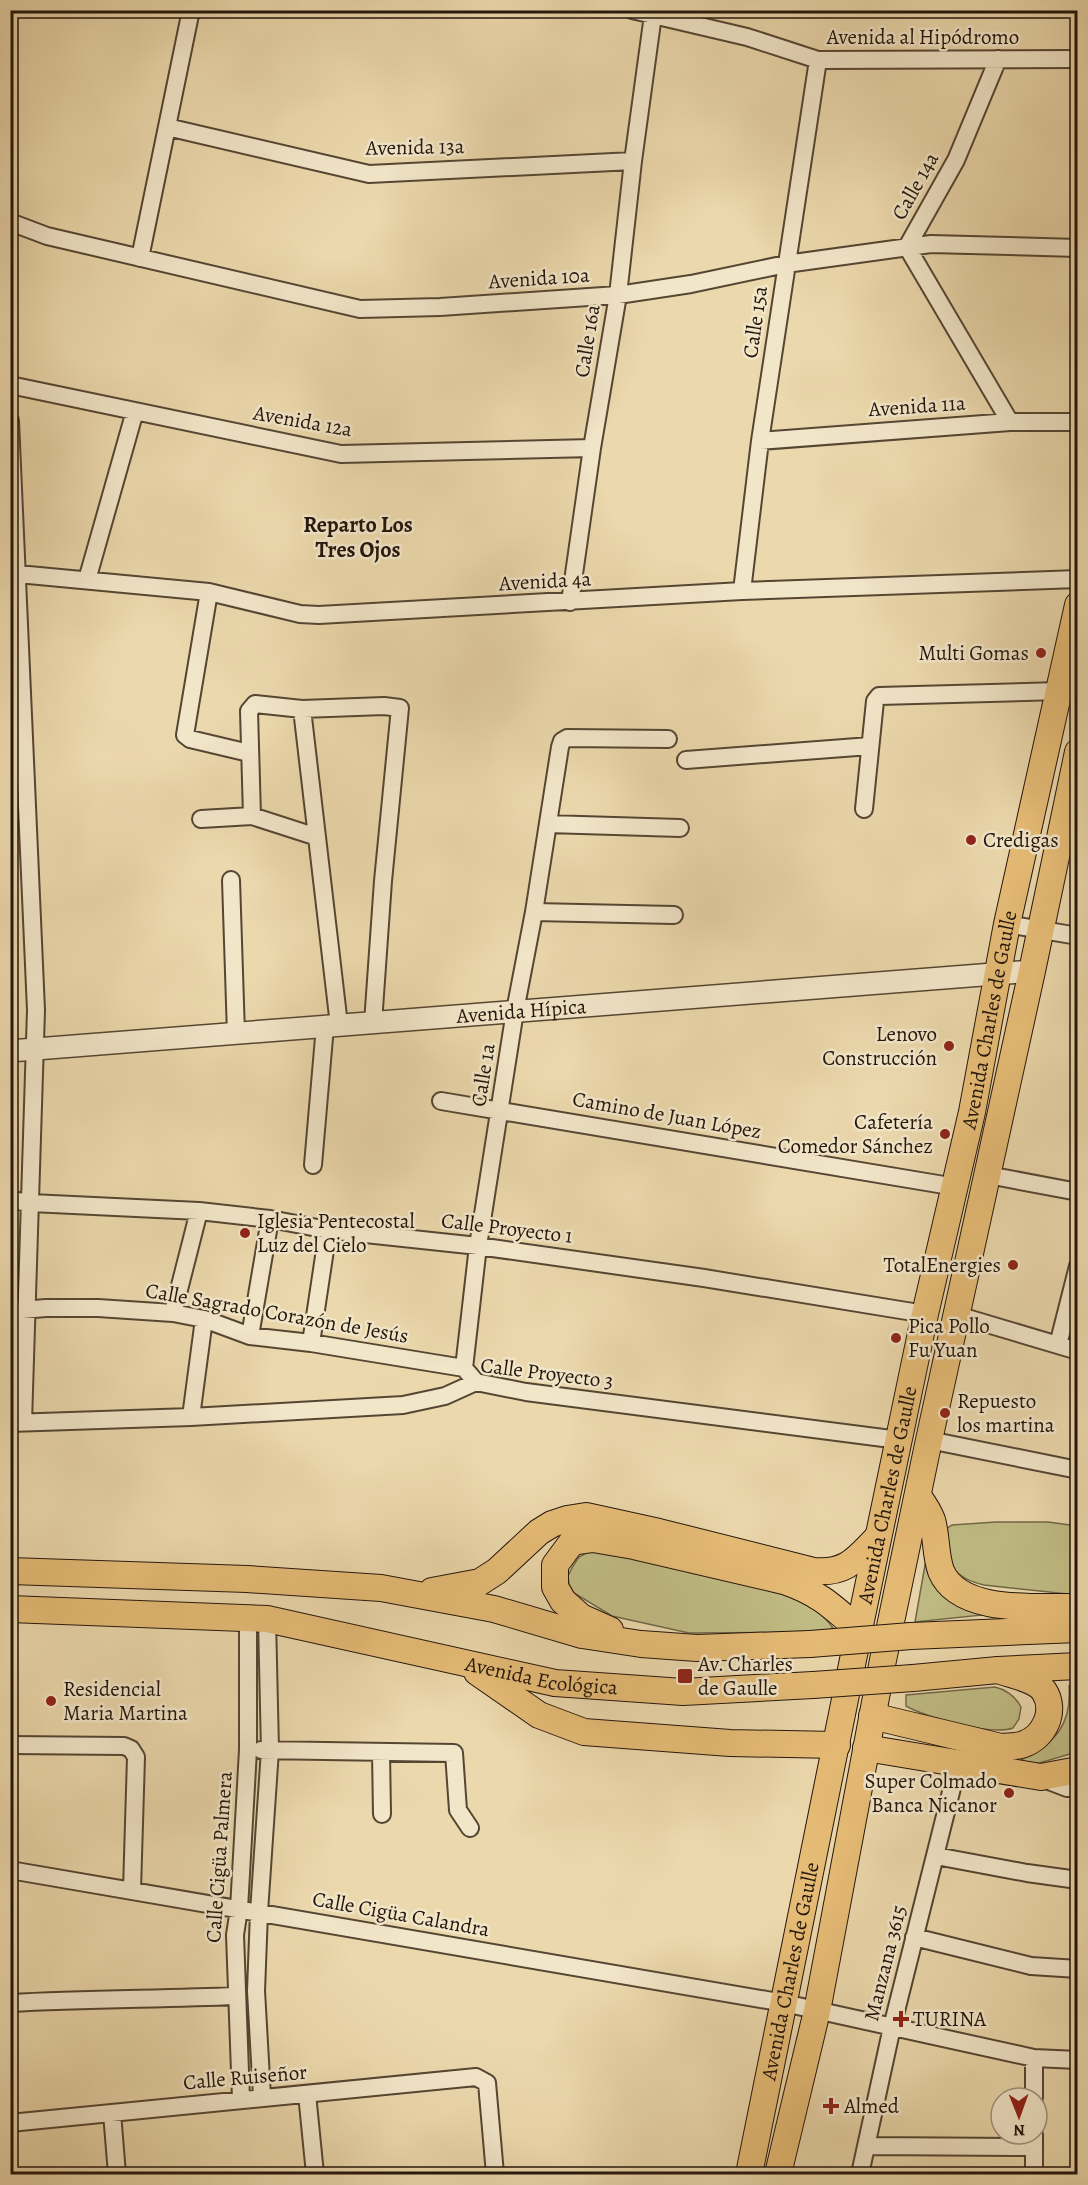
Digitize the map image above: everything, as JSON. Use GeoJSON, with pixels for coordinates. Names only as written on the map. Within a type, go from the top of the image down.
{"type":"FeatureCollection","features":[{"type":"Feature","properties":{"kind":"main road","name":"Avenida Charles de Gaulle"},"geometry":{"type":"LineString","coordinates":[[749,2175],[878,1537],[925,1314],[956,1187],[1007,924],[1077,605]]}},
{"type":"Feature","properties":{"kind":"main road","name":"Avenida Charles de Gaulle"},"geometry":{"type":"LineString","coordinates":[[778,2175],[817,2011],[872,1716],[1077,752]]}},
{"type":"Feature","properties":{"kind":"main road"},"geometry":{"type":"LineString","coordinates":[[918,1496],[932,1520],[937,1558],[943,1574],[952,1587],[970,1599],[1000,1605],[1077,1607]]}},
{"type":"Feature","properties":{"kind":"main road"},"geometry":{"type":"LineString","coordinates":[[410,1594],[480,1582],[497,1571],[539,1532],[552,1524],[586,1516],[826,1572],[839,1570],[851,1564],[878,1537]]}},
{"type":"Feature","properties":{"kind":"main road"},"geometry":{"type":"LineString","coordinates":[[640,1644],[580,1617],[563,1601],[555,1587],[555,1565],[572,1542],[593,1539],[634,1546],[784,1581],[808,1589],[828,1602],[859,1630]]}},
{"type":"Feature","properties":{"kind":"main road"},"geometry":{"type":"LineString","coordinates":[[10,1571],[247,1579],[381,1588],[494,1609],[582,1635],[640,1644],[697,1648],[1077,1629]]}},
{"type":"Feature","properties":{"kind":"main road","name":"Avenida Ecológica"},"geometry":{"type":"LineString","coordinates":[[10,1609],[258,1619],[555,1683],[683,1692],[1077,1666]]}},
{"type":"Feature","properties":{"kind":"main road"},"geometry":{"type":"LineString","coordinates":[[464,1664],[538,1715],[584,1732],[730,1743],[837,1745]]}},
{"type":"Feature","properties":{"kind":"main road"},"geometry":{"type":"LineString","coordinates":[[872,1716],[1001,1747],[1022,1745],[1036,1739],[1047,1725],[1049,1706],[1044,1690],[1031,1682],[998,1670]]}},
{"type":"Feature","properties":{"kind":"main road"},"geometry":{"type":"LineString","coordinates":[[866,1748],[1041,1777],[1077,1770]]}},
{"type":"Feature","properties":{"kind":"street"},"geometry":{"type":"LineString","coordinates":[[140,258],[191,10]]}},
{"type":"Feature","properties":{"kind":"street","name":"Avenida al Hipódromo"},"geometry":{"type":"LineString","coordinates":[[632,10],[747,37],[818,60],[1077,59]]}},
{"type":"Feature","properties":{"kind":"street","name":"Calle 16a"},"geometry":{"type":"LineString","coordinates":[[570,602],[592,448],[618,295],[653,15]]}},
{"type":"Feature","properties":{"kind":"street","name":"Calle 14a"},"geometry":{"type":"LineString","coordinates":[[998,59],[956,160],[907,247],[1010,422]]}},
{"type":"Feature","properties":{"kind":"street","name":"Calle 15a"},"geometry":{"type":"LineString","coordinates":[[742,591],[760,441],[818,60]]}},
{"type":"Feature","properties":{"kind":"street","name":"Avenida 13a"},"geometry":{"type":"LineString","coordinates":[[167,127],[369,174],[633,161]]}},
{"type":"Feature","properties":{"kind":"street","name":"Avenida 10a"},"geometry":{"type":"LineString","coordinates":[[10,222],[47,236],[360,309],[440,307],[618,295],[691,284],[786,264],[931,244],[1077,248]]}},
{"type":"Feature","properties":{"kind":"street","name":"Avenida 12a"},"geometry":{"type":"LineString","coordinates":[[10,385],[341,454],[592,448]]}},
{"type":"Feature","properties":{"kind":"street"},"geometry":{"type":"LineString","coordinates":[[87,580],[135,411]]}},
{"type":"Feature","properties":{"kind":"street"},"geometry":{"type":"LineString","coordinates":[[10,421],[36,1010],[28,1310],[17,1423]]}},
{"type":"Feature","properties":{"kind":"street","name":"Avenida 11a"},"geometry":{"type":"LineString","coordinates":[[760,441],[1010,422],[1077,422]]}},
{"type":"Feature","properties":{"kind":"street","name":"Avenida 4a"},"geometry":{"type":"LineString","coordinates":[[18,574],[209,592],[300,614],[319,615],[742,591],[1077,579]]}},
{"type":"Feature","properties":{"kind":"street"},"geometry":{"type":"LineString","coordinates":[[209,592],[185,735],[190,740],[249,753]]}},
{"type":"Feature","properties":{"kind":"street"},"geometry":{"type":"LineString","coordinates":[[864,809],[875,701],[879,696],[1059,691]]}},
{"type":"Feature","properties":{"kind":"street"},"geometry":{"type":"LineString","coordinates":[[252,816],[249,753],[249,711],[252,706],[255,704],[302,709],[384,706],[400,708],[383,881],[373,1023]]}},
{"type":"Feature","properties":{"kind":"street"},"geometry":{"type":"LineString","coordinates":[[302,709],[317,837],[332,1026],[313,1164]]}},
{"type":"Feature","properties":{"kind":"street","name":"Calle 1a"},"geometry":{"type":"LineString","coordinates":[[464,1368],[478,1246],[560,747],[562,741],[567,738],[668,739]]}},
{"type":"Feature","properties":{"kind":"street"},"geometry":{"type":"LineString","coordinates":[[686,760],[870,746]]}},
{"type":"Feature","properties":{"kind":"street"},"geometry":{"type":"LineString","coordinates":[[10,809],[28,809]]}},
{"type":"Feature","properties":{"kind":"street"},"geometry":{"type":"LineString","coordinates":[[201,819],[252,816],[317,837]]}},
{"type":"Feature","properties":{"kind":"street"},"geometry":{"type":"LineString","coordinates":[[548,824],[680,828]]}},
{"type":"Feature","properties":{"kind":"street"},"geometry":{"type":"LineString","coordinates":[[231,880],[236,1034]]}},
{"type":"Feature","properties":{"kind":"street"},"geometry":{"type":"LineString","coordinates":[[534,912],[674,915]]}},
{"type":"Feature","properties":{"kind":"street"},"geometry":{"type":"LineString","coordinates":[[1007,924],[1077,936]]}},
{"type":"Feature","properties":{"kind":"street","name":"Avenida Hípica"},"geometry":{"type":"LineString","coordinates":[[10,1051],[1032,971]]}},
{"type":"Feature","properties":{"kind":"street","name":"Camino de Juan López"},"geometry":{"type":"LineString","coordinates":[[441,1101],[956,1187]]}},
{"type":"Feature","properties":{"kind":"street"},"geometry":{"type":"LineString","coordinates":[[988,1174],[1077,1192]]}},
{"type":"Feature","properties":{"kind":"street","name":"Calle Proyecto 1"},"geometry":{"type":"LineString","coordinates":[[10,1200],[199,1211],[270,1219],[328,1230],[478,1246],[704,1278],[925,1314]]}},
{"type":"Feature","properties":{"kind":"street"},"geometry":{"type":"LineString","coordinates":[[173,1313],[199,1211]]}},
{"type":"Feature","properties":{"kind":"street"},"geometry":{"type":"LineString","coordinates":[[250,1336],[270,1219]]}},
{"type":"Feature","properties":{"kind":"street"},"geometry":{"type":"LineString","coordinates":[[311,1343],[328,1230]]}},
{"type":"Feature","properties":{"kind":"street"},"geometry":{"type":"LineString","coordinates":[[1058,1345],[1076,1276]]}},
{"type":"Feature","properties":{"kind":"street","name":"Calle Sagrado Corazón de Jesús"},"geometry":{"type":"LineString","coordinates":[[10,1311],[98,1308],[173,1313],[204,1319],[250,1336],[311,1343],[464,1368]]}},
{"type":"Feature","properties":{"kind":"street"},"geometry":{"type":"LineString","coordinates":[[957,1315],[1077,1351]]}},
{"type":"Feature","properties":{"kind":"street"},"geometry":{"type":"LineString","coordinates":[[191,1417],[204,1319]]}},
{"type":"Feature","properties":{"kind":"street"},"geometry":{"type":"LineString","coordinates":[[464,1368],[476,1382]]}},
{"type":"Feature","properties":{"kind":"street","name":"Calle Proyecto 3"},"geometry":{"type":"LineString","coordinates":[[17,1423],[191,1417],[403,1405],[444,1396],[476,1382],[526,1392],[899,1440]]}},
{"type":"Feature","properties":{"kind":"street"},"geometry":{"type":"LineString","coordinates":[[929,1440],[1077,1470]]}},
{"type":"Feature","properties":{"kind":"street","name":"Calle Cigüa Palmera"},"geometry":{"type":"LineString","coordinates":[[258,1619],[270,1750],[256,1991],[262,2096]]}},
{"type":"Feature","properties":{"kind":"street","name":"Calle Cigüa Palmera"},"geometry":{"type":"LineString","coordinates":[[241,2098],[235,1935],[239,1909],[258,1619]]}},
{"type":"Feature","properties":{"kind":"street"},"geometry":{"type":"LineString","coordinates":[[10,1745],[124,1746],[131,1749],[136,1757],[132,1890]]}},
{"type":"Feature","properties":{"kind":"street"},"geometry":{"type":"LineString","coordinates":[[248,1750],[454,1753],[458,1810],[470,1828]]}},
{"type":"Feature","properties":{"kind":"street"},"geometry":{"type":"LineString","coordinates":[[381,1752],[382,1814]]}},
{"type":"Feature","properties":{"kind":"street","name":"Manzana 3615"},"geometry":{"type":"LineString","coordinates":[[860,2175],[892,2027],[958,1764]]}},
{"type":"Feature","properties":{"kind":"street"},"geometry":{"type":"LineString","coordinates":[[1041,1777],[1067,1788],[1077,1788]]}},
{"type":"Feature","properties":{"kind":"street"},"geometry":{"type":"LineString","coordinates":[[936,1856],[1077,1880]]}},
{"type":"Feature","properties":{"kind":"street","name":"Calle Cigüa Calandra"},"geometry":{"type":"LineString","coordinates":[[10,1870],[784,2003],[1034,2058],[1077,2060]]}},
{"type":"Feature","properties":{"kind":"street"},"geometry":{"type":"LineString","coordinates":[[914,1937],[1031,1966],[1077,1969]]}},
{"type":"Feature","properties":{"kind":"street"},"geometry":{"type":"LineString","coordinates":[[10,2003],[236,1996]]}},
{"type":"Feature","properties":{"kind":"street"},"geometry":{"type":"LineString","coordinates":[[1034,2058],[1034,2086]]}},
{"type":"Feature","properties":{"kind":"street","name":"Calle Ruiseñor"},"geometry":{"type":"LineString","coordinates":[[10,2123],[241,2098],[307,2094],[476,2077],[487,2083],[495,2175]]}},
{"type":"Feature","properties":{"kind":"street"},"geometry":{"type":"LineString","coordinates":[[307,2094],[315,2175]]}},
{"type":"Feature","properties":{"kind":"street"},"geometry":{"type":"LineString","coordinates":[[112,2113],[117,2175]]}},
{"type":"Feature","properties":{"kind":"street"},"geometry":{"type":"LineString","coordinates":[[866,2146],[989,2142]]}},
{"type":"Feature","properties":{"kind":"street"},"geometry":{"type":"LineString","coordinates":[[1034,2146],[1034,2175]]}},
{"type":"Feature","properties":{"kind":"shaded area"},"geometry":{"type":"Polygon","coordinates":[[[1048,1522],[1077,1526],[1077,1595],[984,1585],[972,1582],[957,1573],[950,1560],[943,1531],[952,1525],[1048,1522]]]}},
{"type":"Feature","properties":{"kind":"shaded area"},"geometry":{"type":"Polygon","coordinates":[[[588,1552],[603,1552],[786,1591],[817,1612],[833,1628],[825,1632],[689,1633],[612,1616],[574,1593],[569,1584],[568,1576],[573,1566],[579,1557],[588,1552]]]}},
{"type":"Feature","properties":{"kind":"shaded area"},"geometry":{"type":"Polygon","coordinates":[[[925,1565],[936,1581],[1029,1610],[915,1622],[925,1565]]]}},
{"type":"Feature","properties":{"kind":"shaded area"},"geometry":{"type":"Polygon","coordinates":[[[1077,1684],[1077,1752],[1029,1766],[1021,1760],[1043,1747],[1059,1731],[1068,1712],[1069,1686],[1077,1684]]]}},
{"type":"Feature","properties":{"kind":"shaded area"},"geometry":{"type":"Polygon","coordinates":[[[995,1687],[1010,1694],[1021,1707],[1019,1719],[1013,1728],[1003,1730],[975,1727],[943,1720],[906,1706],[906,1695],[995,1687]]]}},
{"type":"Feature","properties":{"kind":"place","name":"Multi Gomas"},"geometry":{"type":"Point","coordinates":[1041,653]}},
{"type":"Feature","properties":{"kind":"place","name":"Credigas"},"geometry":{"type":"Point","coordinates":[971,840]}},
{"type":"Feature","properties":{"kind":"place","name":"Lenovo Construcción"},"geometry":{"type":"Point","coordinates":[949,1046]}},
{"type":"Feature","properties":{"kind":"place","name":"Cafetería Comedor Sánchez"},"geometry":{"type":"Point","coordinates":[945,1134]}},
{"type":"Feature","properties":{"kind":"place","name":"Iglesia Pentecostal Luz del Cielo"},"geometry":{"type":"Point","coordinates":[245,1233]}},
{"type":"Feature","properties":{"kind":"place","name":"TotalEnergies"},"geometry":{"type":"Point","coordinates":[1013,1265]}},
{"type":"Feature","properties":{"kind":"place","name":"Pica Pollo Fu Yuan"},"geometry":{"type":"Point","coordinates":[896,1338]}},
{"type":"Feature","properties":{"kind":"place","name":"Repuesto los martina"},"geometry":{"type":"Point","coordinates":[945,1413]}},
{"type":"Feature","properties":{"kind":"place","name":"Av. Charles de Gaulle"},"geometry":{"type":"Point","coordinates":[685,1676]}},
{"type":"Feature","properties":{"kind":"place","name":"Residencial Maria Martina"},"geometry":{"type":"Point","coordinates":[51,1701]}},
{"type":"Feature","properties":{"kind":"place","name":"Super Colmado Banca Nicanor"},"geometry":{"type":"Point","coordinates":[1009,1793]}},
{"type":"Feature","properties":{"kind":"place","name":"TURINA"},"geometry":{"type":"Point","coordinates":[901,2019]}},
{"type":"Feature","properties":{"kind":"place","name":"Almed"},"geometry":{"type":"Point","coordinates":[831,2106]}},
{"type":"Feature","properties":{"kind":"district","name":"Reparto Los Tres Ojos"},"geometry":{"type":"Point","coordinates":[358,536]}}]}
